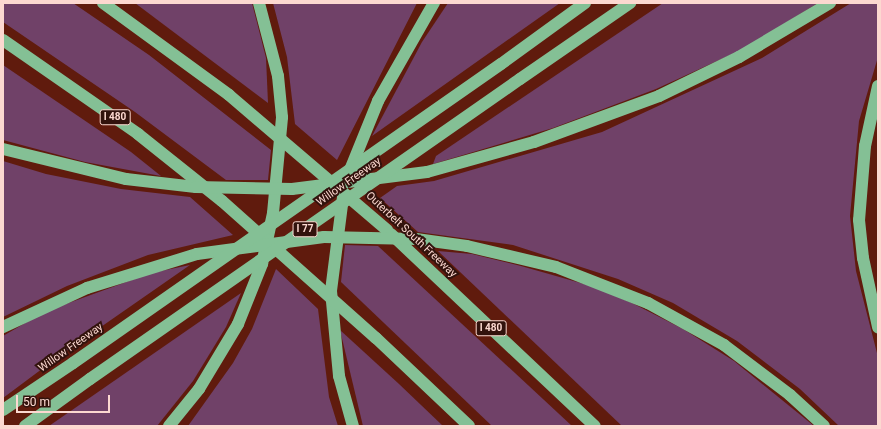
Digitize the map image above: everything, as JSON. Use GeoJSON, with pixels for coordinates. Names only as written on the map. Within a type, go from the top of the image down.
{"type":"FeatureCollection","features":[{"type":"Feature","properties":{"kind":"highway","name":"Outerbelt South Freeway"},"geometry":{"type":"LineString","coordinates":[[103,3],[229,95],[387,230],[595,426]]}},
{"type":"Feature","properties":{"kind":"highway"},"geometry":{"type":"LineString","coordinates":[[169,426],[200,389],[238,324],[262,264],[274,213],[282,117],[278,76],[259,3]]}},
{"type":"Feature","properties":{"kind":"highway"},"geometry":{"type":"LineString","coordinates":[[353,426],[339,376],[333,334],[331,283],[340,215],[348,177],[378,101],[434,3]]}},
{"type":"Feature","properties":{"kind":"highway","name":"Willow Freeway"},"geometry":{"type":"LineString","coordinates":[[3,410],[73,363],[501,64],[585,3]]}},
{"type":"Feature","properties":{"kind":"highway","name":"Willow Freeway"},"geometry":{"type":"LineString","coordinates":[[25,426],[90,379],[630,3]]}},
{"type":"Feature","properties":{"kind":"highway"},"geometry":{"type":"LineString","coordinates":[[3,149],[126,179],[196,187],[292,189],[427,172],[534,142],[659,96],[739,57],[830,3]]}},
{"type":"Feature","properties":{"kind":"highway","name":"I 480"},"geometry":{"type":"LineString","coordinates":[[3,40],[138,134],[222,201],[376,338],[469,426]]}},
{"type":"Feature","properties":{"kind":"highway"},"geometry":{"type":"LineString","coordinates":[[878,86],[865,146],[859,220],[863,258],[878,327]]}},
{"type":"Feature","properties":{"kind":"highway"},"geometry":{"type":"LineString","coordinates":[[3,327],[94,285],[197,254],[324,237],[416,239],[467,246],[556,267],[648,303],[724,346],[790,395],[824,426]]}},
{"type":"Feature","properties":{"kind":"shaded area"},"geometry":{"type":"Polygon","coordinates":[[[3,3],[73,3],[149,55],[271,150],[268,180],[226,180],[135,112],[3,22],[3,3]]]}},
{"type":"Feature","properties":{"kind":"shaded area"},"geometry":{"type":"Polygon","coordinates":[[[135,3],[252,3],[266,58],[268,103],[135,3]]]}},
{"type":"Feature","properties":{"kind":"shaded area"},"geometry":{"type":"Polygon","coordinates":[[[273,3],[417,3],[337,160],[295,124],[287,57],[273,3]]]}},
{"type":"Feature","properties":{"kind":"shaded area"},"geometry":{"type":"Polygon","coordinates":[[[448,3],[560,3],[372,136],[422,42],[448,3]]]}},
{"type":"Feature","properties":{"kind":"shaded area"},"geometry":{"type":"Polygon","coordinates":[[[663,3],[818,3],[741,50],[656,89],[553,128],[433,164],[436,156],[663,3]]]}},
{"type":"Feature","properties":{"kind":"shaded area"},"geometry":{"type":"Polygon","coordinates":[[[851,3],[878,3],[878,57],[859,121],[850,216],[856,271],[878,357],[878,426],[839,426],[800,389],[737,341],[673,303],[618,279],[513,245],[418,232],[380,198],[397,186],[434,181],[602,132],[762,58],[851,3]]]}},
{"type":"Feature","properties":{"kind":"shaded area"},"geometry":{"type":"Polygon","coordinates":[[[3,65],[131,152],[161,176],[85,162],[3,140],[3,65]]]}},
{"type":"Feature","properties":{"kind":"shaded area"},"geometry":{"type":"Polygon","coordinates":[[[3,161],[46,174],[121,189],[190,197],[233,235],[148,255],[67,286],[3,317],[3,161]]]}},
{"type":"Feature","properties":{"kind":"shaded area"},"geometry":{"type":"Polygon","coordinates":[[[345,245],[378,246],[572,426],[492,426],[341,282],[345,245]]]}},
{"type":"Feature","properties":{"kind":"shaded area"},"geometry":{"type":"Polygon","coordinates":[[[438,251],[472,254],[521,266],[591,286],[632,303],[683,329],[734,361],[814,426],[622,426],[438,251]]]}},
{"type":"Feature","properties":{"kind":"shaded area"},"geometry":{"type":"Polygon","coordinates":[[[190,265],[62,354],[3,398],[3,336],[44,312],[151,273],[190,265]]]}},
{"type":"Feature","properties":{"kind":"shaded area"},"geometry":{"type":"Polygon","coordinates":[[[276,269],[318,309],[329,397],[338,426],[188,426],[233,363],[252,329],[276,269]]]}},
{"type":"Feature","properties":{"kind":"shaded area"},"geometry":{"type":"Polygon","coordinates":[[[241,293],[226,327],[193,381],[157,426],[49,426],[241,293]]]}},
{"type":"Feature","properties":{"kind":"shaded area"},"geometry":{"type":"Polygon","coordinates":[[[340,330],[399,384],[443,426],[363,426],[340,330]]]}}]}
